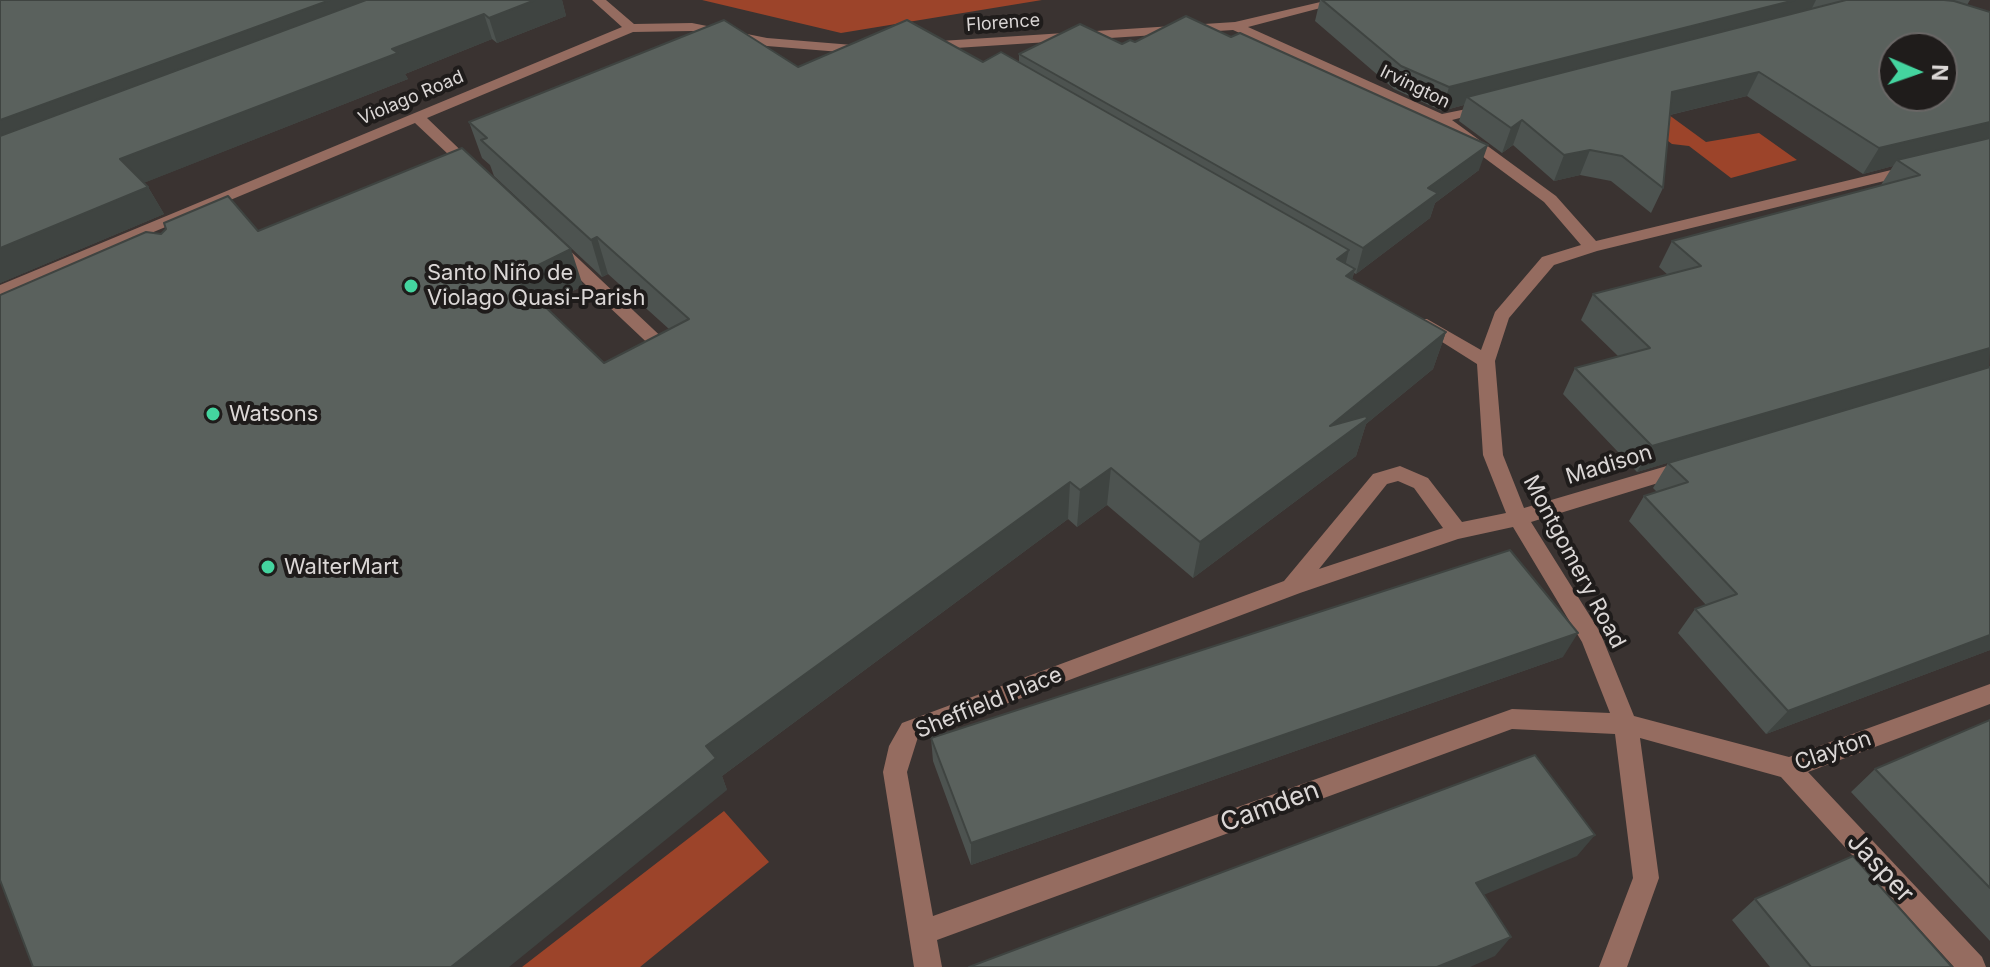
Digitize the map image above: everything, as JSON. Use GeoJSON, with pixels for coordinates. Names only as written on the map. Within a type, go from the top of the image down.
{"type":"FeatureCollection","features":[{"type":"Feature","properties":{"kind":"street"},"geometry":{"type":"LineString","coordinates":[[598,0],[631,28]]}},
{"type":"Feature","properties":{"kind":"street","name":"Florence"},"geometry":{"type":"LineString","coordinates":[[914,47],[1235,26],[1345,0]]}},
{"type":"Feature","properties":{"kind":"street","name":"Irvington"},"geometry":{"type":"LineString","coordinates":[[1235,26],[1441,119],[1550,199],[1592,247]]}},
{"type":"Feature","properties":{"kind":"street","name":"Violago Road"},"geometry":{"type":"LineString","coordinates":[[0,291],[157,234],[417,117],[631,28],[692,27],[767,42],[852,51],[883,49]]}},
{"type":"Feature","properties":{"kind":"street"},"geometry":{"type":"LineString","coordinates":[[945,45],[972,61]]}},
{"type":"Feature","properties":{"kind":"street"},"geometry":{"type":"LineString","coordinates":[[1441,119],[1500,103]]}},
{"type":"Feature","properties":{"kind":"street"},"geometry":{"type":"LineString","coordinates":[[417,117],[485,180]]}},
{"type":"Feature","properties":{"kind":"street","name":"Montgomery Road"},"geometry":{"type":"LineString","coordinates":[[1613,967],[1646,878],[1626,724],[1592,639],[1518,518],[1493,455],[1486,361],[1501,316],[1548,261],[1592,247],[1929,166]]}},
{"type":"Feature","properties":{"kind":"street"},"geometry":{"type":"LineString","coordinates":[[540,233],[664,349]]}},
{"type":"Feature","properties":{"kind":"street"},"geometry":{"type":"LineString","coordinates":[[1405,314],[1486,361]]}},
{"type":"Feature","properties":{"kind":"street","name":"Madison"},"geometry":{"type":"LineString","coordinates":[[1518,518],[1701,463]]}},
{"type":"Feature","properties":{"kind":"street"},"geometry":{"type":"LineString","coordinates":[[1292,587],[1380,479],[1400,473],[1421,483],[1457,531]]}},
{"type":"Feature","properties":{"kind":"street","name":"Sheffield Place"},"geometry":{"type":"LineString","coordinates":[[928,967],[895,772],[901,746],[910,730],[1292,587],[1457,531],[1518,518]]}},
{"type":"Feature","properties":{"kind":"street","name":"Clayton"},"geometry":{"type":"LineString","coordinates":[[1626,724],[1789,768],[1990,694]]}},
{"type":"Feature","properties":{"kind":"street","name":"Camden"},"geometry":{"type":"LineString","coordinates":[[921,933],[1512,719],[1626,724]]}},
{"type":"Feature","properties":{"kind":"street","name":"Jasper"},"geometry":{"type":"LineString","coordinates":[[1789,768],[1972,967]]}},
{"type":"Feature","properties":{"kind":"shaded area"},"geometry":{"type":"Polygon","coordinates":[[[702,0],[1042,0],[841,33],[702,0]]]}},
{"type":"Feature","properties":{"kind":"shaded area"},"geometry":{"type":"Polygon","coordinates":[[[1669,115],[1706,142],[1759,133],[1797,160],[1731,178],[1689,146],[1672,144],[1643,122],[1669,115]]]}},
{"type":"Feature","properties":{"kind":"shaded area"},"geometry":{"type":"Polygon","coordinates":[[[724,811],[769,862],[640,967],[522,967],[724,811]]]}},
{"type":"Feature","properties":{"kind":"building"},"geometry":{"type":"Polygon","coordinates":[[[0,0],[330,0],[0,120],[0,0]]]}},
{"type":"Feature","properties":{"kind":"building"},"geometry":{"type":"Polygon","coordinates":[[[366,0],[535,0],[489,18],[484,14],[392,49],[398,53],[120,159],[148,187],[0,248],[0,136],[366,0]]]}},
{"type":"Feature","properties":{"kind":"building"},"geometry":{"type":"Polygon","coordinates":[[[1322,0],[1795,0],[1449,87],[1401,66],[1322,0]]]}},
{"type":"Feature","properties":{"kind":"building"},"geometry":{"type":"Polygon","coordinates":[[[1846,0],[1944,0],[1990,12],[1990,122],[1879,148],[1759,72],[1672,92],[1663,188],[1622,156],[1590,150],[1564,155],[1522,120],[1511,128],[1467,97],[1846,0]]]}},
{"type":"Feature","properties":{"kind":"building"},"geometry":{"type":"Polygon","coordinates":[[[1186,16],[1231,37],[1240,33],[1488,145],[1428,188],[1438,193],[1363,248],[1019,54],[1080,24],[1122,44],[1130,40],[1135,42],[1186,16]]]}},
{"type":"Feature","properties":{"kind":"building"},"geometry":{"type":"Polygon","coordinates":[[[724,20],[798,67],[907,20],[983,62],[1001,52],[1349,250],[1337,259],[1355,269],[1346,276],[1446,332],[1330,426],[1366,416],[1367,419],[1200,542],[1111,468],[1080,490],[1070,482],[706,746],[716,758],[451,967],[33,967],[0,880],[0,295],[146,232],[161,234],[166,229],[164,223],[228,196],[258,231],[462,148],[571,249],[514,277],[604,363],[689,319],[597,237],[591,240],[481,140],[487,138],[469,122],[724,20]]]}},
{"type":"Feature","properties":{"kind":"building"},"geometry":{"type":"Polygon","coordinates":[[[1990,138],[1990,348],[1652,446],[1575,368],[1650,348],[1593,294],[1701,266],[1672,241],[1920,175],[1897,160],[1990,138]]]}},
{"type":"Feature","properties":{"kind":"building"},"geometry":{"type":"Polygon","coordinates":[[[1990,367],[1990,635],[1788,711],[1695,609],[1737,594],[1644,496],[1688,482],[1668,463],[1990,367]]]}},
{"type":"Feature","properties":{"kind":"building"},"geometry":{"type":"Polygon","coordinates":[[[1510,550],[1578,633],[971,843],[931,738],[1510,550]]]}},
{"type":"Feature","properties":{"kind":"building"},"geometry":{"type":"Polygon","coordinates":[[[1990,720],[1990,888],[1875,769],[1990,720]]]}},
{"type":"Feature","properties":{"kind":"building"},"geometry":{"type":"Polygon","coordinates":[[[1535,755],[1595,835],[1476,883],[1511,937],[1437,967],[969,967],[1535,755]]]}},
{"type":"Feature","properties":{"kind":"building"},"geometry":{"type":"Polygon","coordinates":[[[1853,856],[1952,967],[1811,967],[1755,899],[1853,856]]]}},
{"type":"Feature","properties":{"kind":"place","name":"Santo Niño de Violago Quasi-Parish"},"geometry":{"type":"Point","coordinates":[411,286]}},
{"type":"Feature","properties":{"kind":"place","name":"Watsons"},"geometry":{"type":"Point","coordinates":[213,414]}},
{"type":"Feature","properties":{"kind":"place","name":"WalterMart"},"geometry":{"type":"Point","coordinates":[268,567]}}]}
